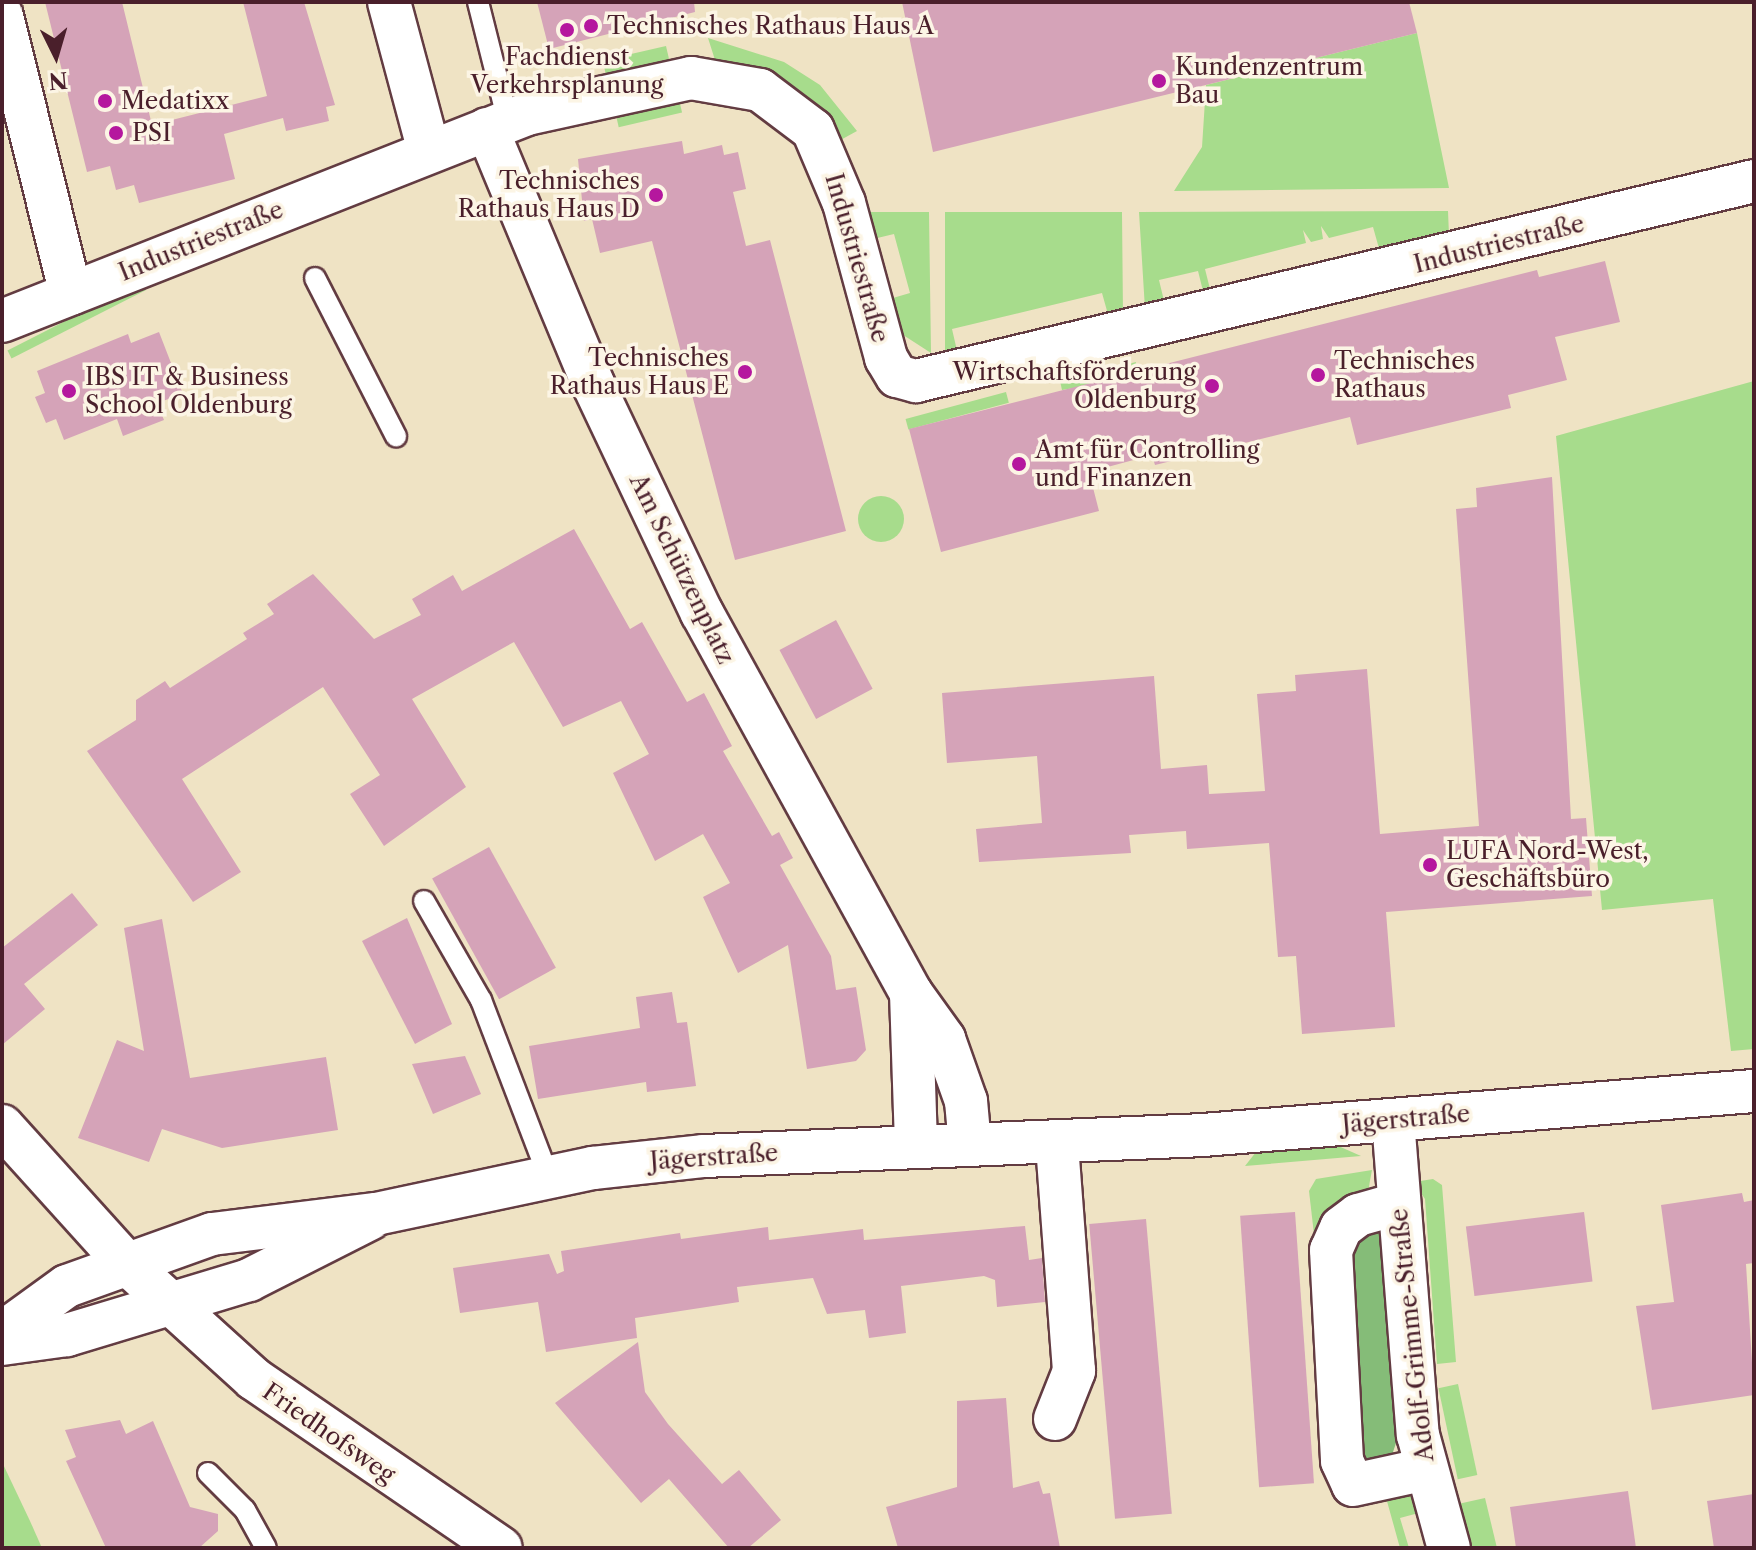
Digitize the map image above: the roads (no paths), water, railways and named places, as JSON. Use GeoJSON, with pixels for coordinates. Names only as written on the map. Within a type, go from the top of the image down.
{"type":"FeatureCollection","features":[{"type":"Feature","properties":{"kind":"street"},"geometry":{"type":"LineString","coordinates":[[389,2],[429,151]]}},
{"type":"Feature","properties":{"kind":"street"},"geometry":{"type":"LineString","coordinates":[[2,16],[71,294]]}},
{"type":"Feature","properties":{"kind":"street","name":"Industriestraße"},"geometry":{"type":"LineString","coordinates":[[2,321],[498,125],[691,78],[737,82],[790,108],[828,157],[886,358],[897,376],[916,381],[1754,181]]}},
{"type":"Feature","properties":{"kind":"street","name":"Am Schützenplatz"},"geometry":{"type":"LineString","coordinates":[[498,125],[594,386],[702,613],[911,993],[957,1068],[970,1145]]}},
{"type":"Feature","properties":{"kind":"street","name":"Am Schützenplatz"},"geometry":{"type":"LineString","coordinates":[[911,993],[916,1147]]}},
{"type":"Feature","properties":{"kind":"street","name":"Jägerstraße"},"geometry":{"type":"LineString","coordinates":[[2,1333],[46,1298],[125,1262],[251,1224],[376,1214],[548,1175],[704,1156],[1057,1144],[1754,1091]]}},
{"type":"Feature","properties":{"kind":"street","name":"Adolf-Grimme-Straße"},"geometry":{"type":"LineString","coordinates":[[1393,1120],[1397,1204],[1426,1469],[1449,1548]]}},
{"type":"Feature","properties":{"kind":"street","name":"Friedhofsweg"},"geometry":{"type":"LineString","coordinates":[[2,1126],[125,1262],[168,1304],[289,1409],[501,1548]]}},
{"type":"Feature","properties":{"kind":"street"},"geometry":{"type":"LineString","coordinates":[[1055,1419],[1074,1371],[1057,1144]]}},
{"type":"Feature","properties":{"kind":"street"},"geometry":{"type":"LineString","coordinates":[[1397,1204],[1358,1215],[1341,1228],[1331,1250],[1342,1461],[1346,1477],[1362,1485],[1426,1469]]}},
{"type":"Feature","properties":{"kind":"street","name":"Jägerstraße"},"geometry":{"type":"LineString","coordinates":[[2,1344],[67,1335],[249,1280],[333,1243],[376,1214]]}},
{"type":"Feature","properties":{"kind":"lane"},"geometry":{"type":"LineString","coordinates":[[478,2],[498,125]]}},
{"type":"Feature","properties":{"kind":"lane"},"geometry":{"type":"LineString","coordinates":[[315,278],[396,436]]}},
{"type":"Feature","properties":{"kind":"lane"},"geometry":{"type":"LineString","coordinates":[[424,901],[481,1000],[548,1175]]}},
{"type":"Feature","properties":{"kind":"lane"},"geometry":{"type":"LineString","coordinates":[[208,1473],[245,1510],[266,1548]]}},
{"type":"Feature","properties":{"kind":"place","name":"Technisches Rathaus Haus A"},"geometry":{"type":"Point","coordinates":[591,26]}},
{"type":"Feature","properties":{"kind":"place","name":"Fachdienst Verkehrsplanung"},"geometry":{"type":"Point","coordinates":[567,30]}},
{"type":"Feature","properties":{"kind":"place","name":"Kundenzentrum Bau"},"geometry":{"type":"Point","coordinates":[1159,81]}},
{"type":"Feature","properties":{"kind":"place","name":"Medatixx"},"geometry":{"type":"Point","coordinates":[105,101]}},
{"type":"Feature","properties":{"kind":"place","name":"PSI"},"geometry":{"type":"Point","coordinates":[116,133]}},
{"type":"Feature","properties":{"kind":"place","name":"Technisches Rathaus Haus D"},"geometry":{"type":"Point","coordinates":[656,195]}},
{"type":"Feature","properties":{"kind":"place","name":"Technisches Rathaus Haus E"},"geometry":{"type":"Point","coordinates":[745,372]}},
{"type":"Feature","properties":{"kind":"place","name":"Technisches Rathaus"},"geometry":{"type":"Point","coordinates":[1318,375]}},
{"type":"Feature","properties":{"kind":"place","name":"Wirtschaftsförderung Oldenburg"},"geometry":{"type":"Point","coordinates":[1212,386]}},
{"type":"Feature","properties":{"kind":"place","name":"IBS IT & Business School Oldenburg"},"geometry":{"type":"Point","coordinates":[69,391]}},
{"type":"Feature","properties":{"kind":"place","name":"Amt für Controlling und Finanzen"},"geometry":{"type":"Point","coordinates":[1019,464]}},
{"type":"Feature","properties":{"kind":"place","name":"LUFA Nord-West, Geschäftsbüro"},"geometry":{"type":"Point","coordinates":[1430,865]}}]}
